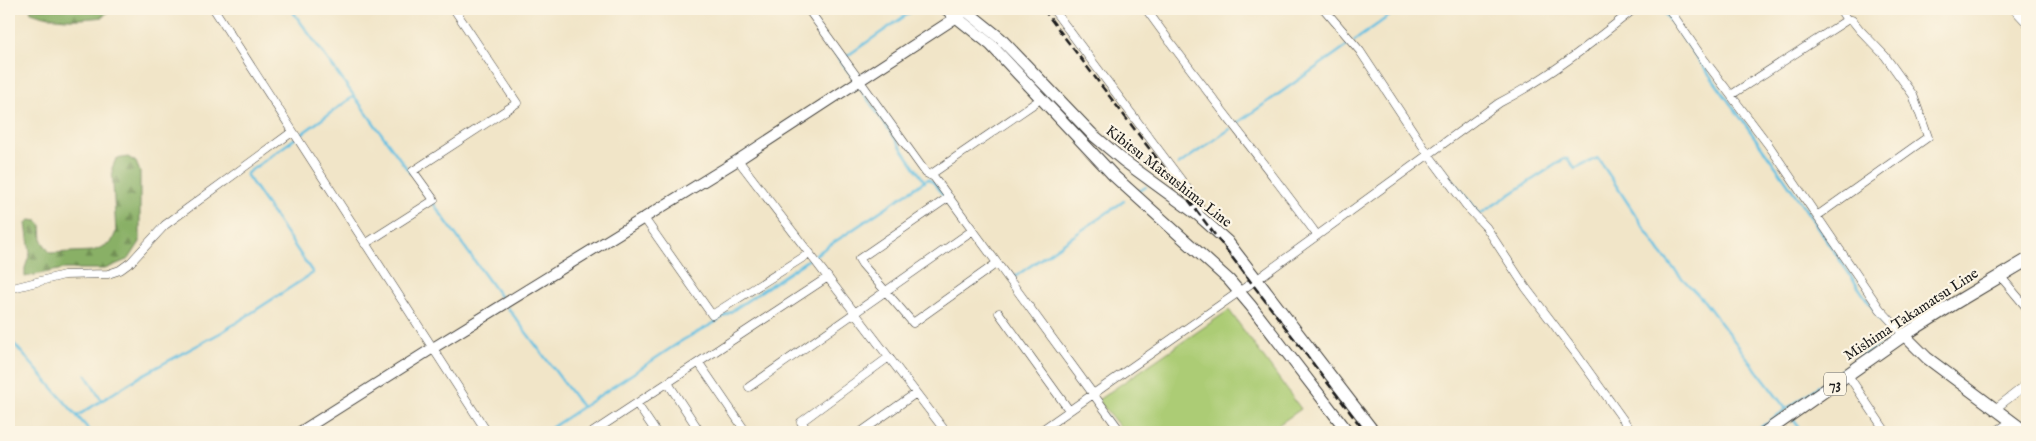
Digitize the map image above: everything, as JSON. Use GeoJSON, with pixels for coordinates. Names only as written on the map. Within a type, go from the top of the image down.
{"type":"FeatureCollection","features":[{"type":"Feature","properties":{"kind":"main road","name":"Kibitsu Matsushima Line"},"geometry":{"type":"LineString","coordinates":[[946,9],[965,11],[1000,38],[1092,134],[1124,161],[1198,215],[1227,241],[1374,432]]}},
{"type":"Feature","properties":{"kind":"main road","name":"Kibitsu Matsushima Line"},"geometry":{"type":"LineString","coordinates":[[965,11],[992,45],[1114,176],[1239,290],[1348,432]]}},
{"type":"Feature","properties":{"kind":"main road","name":"Mishima Takamatsu Line"},"geometry":{"type":"LineString","coordinates":[[1766,432],[1954,303],[2027,260]]}},
{"type":"Feature","properties":{"kind":"main road"},"geometry":{"type":"LineString","coordinates":[[1904,336],[1927,358],[2026,432]]}},
{"type":"Feature","properties":{"kind":"street"},"geometry":{"type":"LineString","coordinates":[[214,9],[294,136],[487,432]]}},
{"type":"Feature","properties":{"kind":"street"},"geometry":{"type":"LineString","coordinates":[[365,244],[434,200],[413,171],[517,103],[454,9]]}},
{"type":"Feature","properties":{"kind":"street"},"geometry":{"type":"LineString","coordinates":[[808,9],[857,83],[926,173],[934,177],[947,198],[1091,395],[1121,432]]}},
{"type":"Feature","properties":{"kind":"street"},"geometry":{"type":"LineString","coordinates":[[1053,9],[1199,204],[1198,215]]}},
{"type":"Feature","properties":{"kind":"street"},"geometry":{"type":"LineString","coordinates":[[1146,9],[1317,235]]}},
{"type":"Feature","properties":{"kind":"street"},"geometry":{"type":"LineString","coordinates":[[1324,9],[1360,51],[1428,154],[1469,209],[1486,227],[1526,288],[1578,355],[1632,432]]}},
{"type":"Feature","properties":{"kind":"street"},"geometry":{"type":"LineString","coordinates":[[1039,432],[1257,279],[1499,102],[1518,94],[1543,78],[1634,9]]}},
{"type":"Feature","properties":{"kind":"street"},"geometry":{"type":"LineString","coordinates":[[1669,9],[1698,53],[1770,147],[1880,309],[1904,336]]}},
{"type":"Feature","properties":{"kind":"street"},"geometry":{"type":"LineString","coordinates":[[1840,9],[1847,20]]}},
{"type":"Feature","properties":{"kind":"street"},"geometry":{"type":"LineString","coordinates":[[2014,9],[2027,23]]}},
{"type":"Feature","properties":{"kind":"street"},"geometry":{"type":"LineString","coordinates":[[300,432],[738,160],[965,11]]}},
{"type":"Feature","properties":{"kind":"street"},"geometry":{"type":"LineString","coordinates":[[1731,95],[1847,20],[1852,20],[1885,56],[1913,95],[1928,137],[1818,216]]}},
{"type":"Feature","properties":{"kind":"street"},"geometry":{"type":"LineString","coordinates":[[930,175],[1035,102]]}},
{"type":"Feature","properties":{"kind":"street"},"geometry":{"type":"LineString","coordinates":[[9,289],[64,275],[108,274],[120,270],[131,262],[165,225],[294,136]]}},
{"type":"Feature","properties":{"kind":"street"},"geometry":{"type":"LineString","coordinates":[[738,160],[854,314],[889,356],[941,431]]}},
{"type":"Feature","properties":{"kind":"street"},"geometry":{"type":"LineString","coordinates":[[947,198],[860,259],[872,276],[913,323],[995,264]]}},
{"type":"Feature","properties":{"kind":"street"},"geometry":{"type":"LineString","coordinates":[[644,218],[712,315],[812,256]]}},
{"type":"Feature","properties":{"kind":"street"},"geometry":{"type":"LineString","coordinates":[[749,387],[971,231]]}},
{"type":"Feature","properties":{"kind":"street"},"geometry":{"type":"LineString","coordinates":[[594,432],[828,277]]}},
{"type":"Feature","properties":{"kind":"street"},"geometry":{"type":"LineString","coordinates":[[2001,277],[2027,308]]}},
{"type":"Feature","properties":{"kind":"street"},"geometry":{"type":"LineString","coordinates":[[999,313],[1070,410]]}},
{"type":"Feature","properties":{"kind":"street"},"geometry":{"type":"LineString","coordinates":[[809,432],[801,422],[889,356]]}},
{"type":"Feature","properties":{"kind":"street"},"geometry":{"type":"LineString","coordinates":[[699,362],[746,432]]}},
{"type":"Feature","properties":{"kind":"street"},"geometry":{"type":"LineString","coordinates":[[1848,375],[1886,432]]}},
{"type":"Feature","properties":{"kind":"street"},"geometry":{"type":"LineString","coordinates":[[668,383],[700,432]]}},
{"type":"Feature","properties":{"kind":"street"},"geometry":{"type":"LineString","coordinates":[[1996,409],[2027,384]]}},
{"type":"Feature","properties":{"kind":"street"},"geometry":{"type":"LineString","coordinates":[[860,432],[916,393]]}},
{"type":"Feature","properties":{"kind":"street"},"geometry":{"type":"LineString","coordinates":[[637,404],[656,432]]}},
{"type":"Feature","properties":{"kind":"street"},"geometry":{"type":"LineString","coordinates":[[1995,432],[2012,421]]}},
{"type":"Feature","properties":{"kind":"green space"},"geometry":{"type":"Polygon","coordinates":[[[30,9],[110,9],[103,17],[75,19],[49,17],[31,12],[30,9]]]}},
{"type":"Feature","properties":{"kind":"green space"},"geometry":{"type":"Polygon","coordinates":[[[128,157],[136,162],[140,172],[140,242],[129,259],[105,269],[63,269],[25,277],[25,268],[30,253],[26,223],[30,220],[38,221],[41,225],[42,241],[50,253],[93,251],[111,243],[116,232],[112,168],[116,159],[128,157]]]}},
{"type":"Feature","properties":{"kind":"green space"},"geometry":{"type":"Polygon","coordinates":[[[1229,310],[1301,409],[1268,432],[1124,432],[1098,400],[1229,310]]]}},
{"type":"Feature","properties":{"kind":"waterway"},"geometry":{"type":"LineString","coordinates":[[291,9],[410,173]]}},
{"type":"Feature","properties":{"kind":"waterway"},"geometry":{"type":"LineString","coordinates":[[803,9],[855,80]]}},
{"type":"Feature","properties":{"kind":"waterway"},"geometry":{"type":"LineString","coordinates":[[847,56],[915,9]]}},
{"type":"Feature","properties":{"kind":"waterway"},"geometry":{"type":"LineString","coordinates":[[1354,41],[1399,9]]}},
{"type":"Feature","properties":{"kind":"waterway"},"geometry":{"type":"LineString","coordinates":[[1662,9],[1784,178],[1891,335],[1754,432]]}},
{"type":"Feature","properties":{"kind":"waterway"},"geometry":{"type":"LineString","coordinates":[[1236,124],[1348,45]]}},
{"type":"Feature","properties":{"kind":"waterway"},"geometry":{"type":"LineString","coordinates":[[858,85],[925,182]]}},
{"type":"Feature","properties":{"kind":"waterway"},"geometry":{"type":"LineString","coordinates":[[77,416],[144,374],[222,332],[313,273],[246,174],[354,96]]}},
{"type":"Feature","properties":{"kind":"waterway"},"geometry":{"type":"LineString","coordinates":[[1178,165],[1230,129]]}},
{"type":"Feature","properties":{"kind":"waterway"},"geometry":{"type":"LineString","coordinates":[[1444,170],[1480,214],[1564,159],[1568,159],[1575,169],[1598,158],[1660,252],[1704,301],[1786,409]]}},
{"type":"Feature","properties":{"kind":"waterway"},"geometry":{"type":"LineString","coordinates":[[545,432],[683,340],[714,323],[928,179],[934,183],[956,213]]}},
{"type":"Feature","properties":{"kind":"waterway"},"geometry":{"type":"LineString","coordinates":[[1139,191],[1146,187]]}},
{"type":"Feature","properties":{"kind":"waterway"},"geometry":{"type":"LineString","coordinates":[[1013,278],[1124,201]]}},
{"type":"Feature","properties":{"kind":"waterway"},"geometry":{"type":"LineString","coordinates":[[433,203],[502,299]]}},
{"type":"Feature","properties":{"kind":"waterway"},"geometry":{"type":"LineString","coordinates":[[508,308],[582,407]]}},
{"type":"Feature","properties":{"kind":"waterway"},"geometry":{"type":"LineString","coordinates":[[9,338],[91,432]]}},
{"type":"Feature","properties":{"kind":"waterway"},"geometry":{"type":"LineString","coordinates":[[86,375],[102,401]]}},
{"type":"Feature","properties":{"kind":"waterway"},"geometry":{"type":"LineString","coordinates":[[1079,381],[1087,392]]}},
{"type":"Feature","properties":{"kind":"waterway"},"geometry":{"type":"LineString","coordinates":[[1100,409],[1116,432]]}},
{"type":"Feature","properties":{"kind":"waterway"},"geometry":{"type":"LineString","coordinates":[[1793,419],[1802,432]]}},
{"type":"Feature","properties":{"kind":"railway"},"geometry":{"type":"LineString","coordinates":[[1043,9],[1365,432]]}}]}
